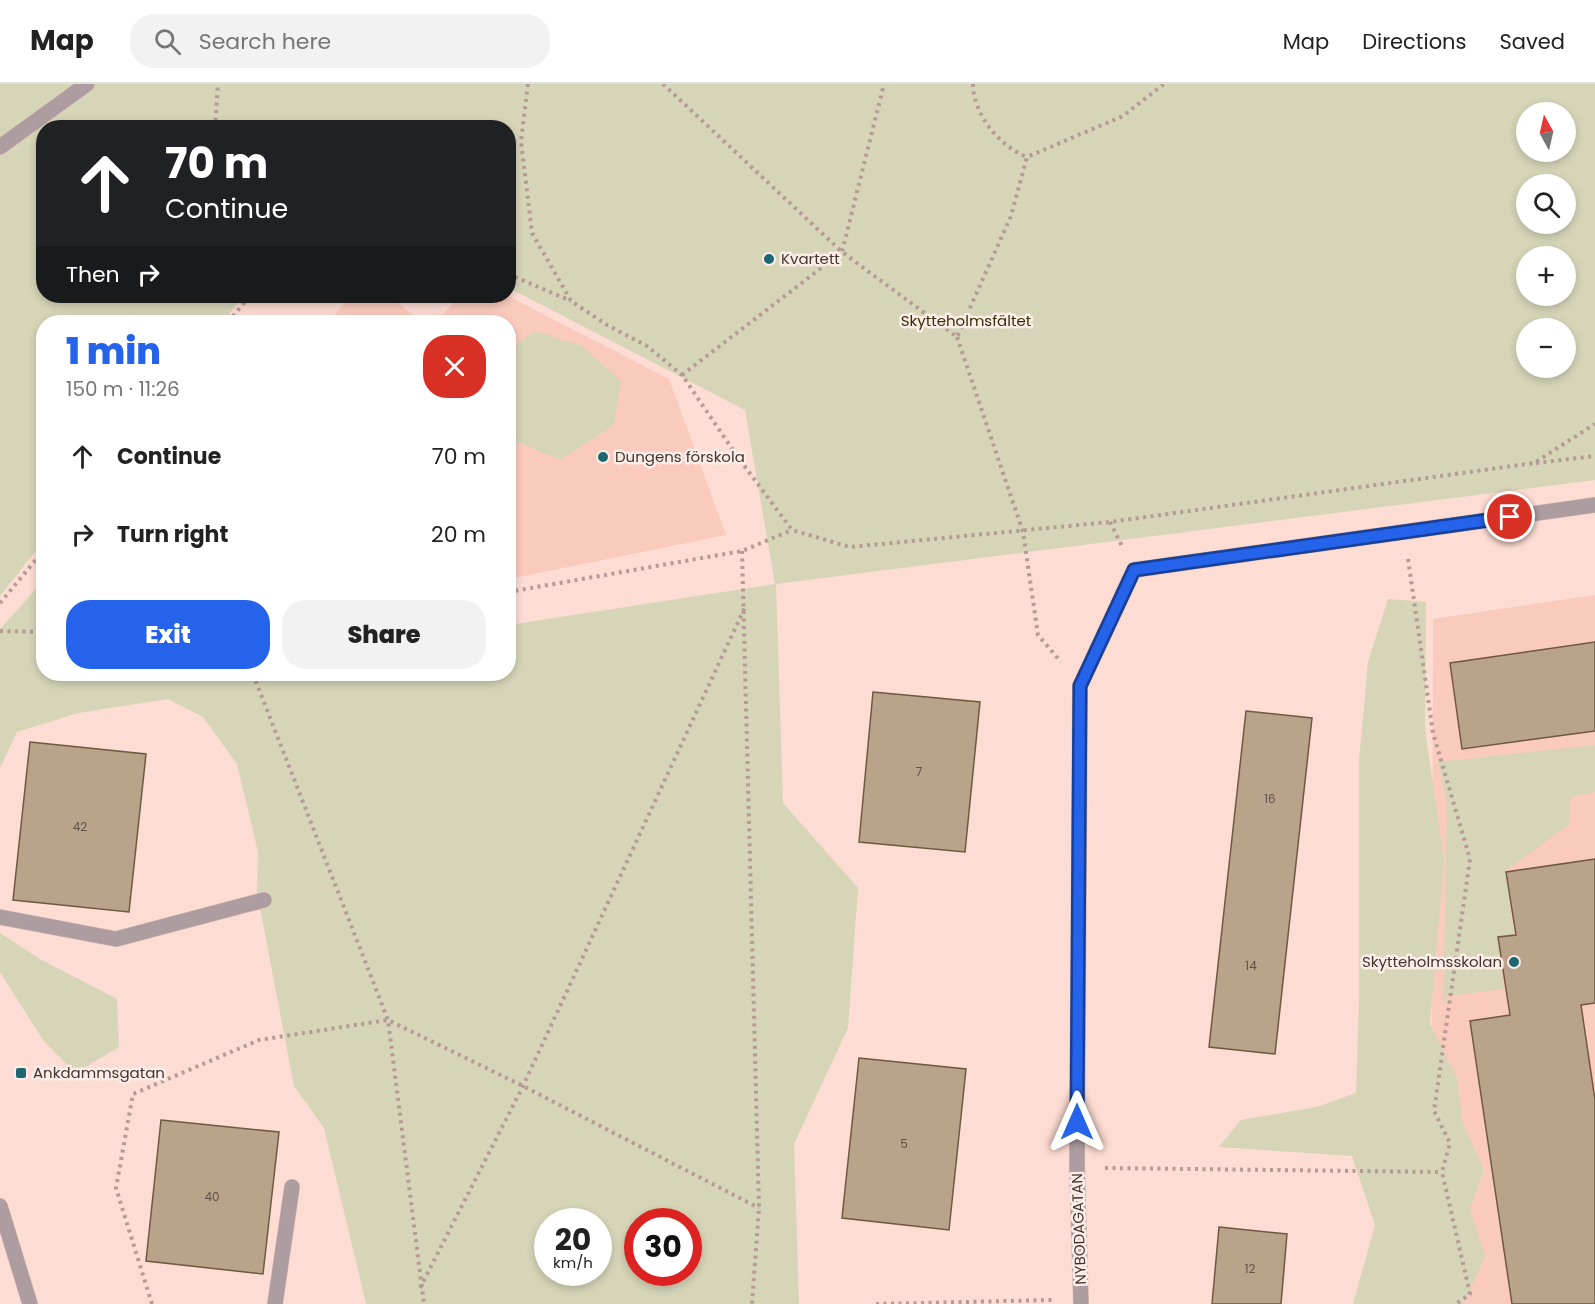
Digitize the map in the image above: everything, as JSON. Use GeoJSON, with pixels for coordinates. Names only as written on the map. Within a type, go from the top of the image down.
{"type":"FeatureCollection","features":[{"type":"Feature","properties":{"kind":"street"},"geometry":{"type":"LineString","coordinates":[[37,120],[87,84]]}},
{"type":"Feature","properties":{"kind":"street"},"geometry":{"type":"LineString","coordinates":[[0,147],[36,121]]}},
{"type":"Feature","properties":{"kind":"street"},"geometry":{"type":"LineString","coordinates":[[1080,686],[1134,570],[1595,505]]}},
{"type":"Feature","properties":{"kind":"street","name":"NYBODAGATAN"},"geometry":{"type":"LineString","coordinates":[[1080,686],[1077,1168],[1081,1302]]}},
{"type":"Feature","properties":{"kind":"street"},"geometry":{"type":"LineString","coordinates":[[0,916],[116,939],[264,900]]}},
{"type":"Feature","properties":{"kind":"street"},"geometry":{"type":"LineString","coordinates":[[275,1304],[292,1187]]}},
{"type":"Feature","properties":{"kind":"street"},"geometry":{"type":"LineString","coordinates":[[0,1206],[5,1238],[30,1304]]}},
{"type":"Feature","properties":{"kind":"path"},"geometry":{"type":"LineString","coordinates":[[216,120],[218,84]]}},
{"type":"Feature","properties":{"kind":"path"},"geometry":{"type":"LineString","coordinates":[[528,84],[521,141],[532,233],[571,301]]}},
{"type":"Feature","properties":{"kind":"path"},"geometry":{"type":"LineString","coordinates":[[663,84],[842,252],[957,337],[1023,532],[1038,635],[1080,686]]}},
{"type":"Feature","properties":{"kind":"path"},"geometry":{"type":"LineString","coordinates":[[682,375],[842,252],[884,84]]}},
{"type":"Feature","properties":{"kind":"path"},"geometry":{"type":"LineString","coordinates":[[973,84],[973,100],[991,131],[1016,153],[1027,157],[1123,116],[1164,84]]}},
{"type":"Feature","properties":{"kind":"path"},"geometry":{"type":"LineString","coordinates":[[957,337],[1011,216],[1027,157]]}},
{"type":"Feature","properties":{"kind":"path"},"geometry":{"type":"LineString","coordinates":[[516,277],[571,301],[607,325],[647,346],[682,375],[737,456],[792,530],[850,547],[1110,522],[1595,456]]}},
{"type":"Feature","properties":{"kind":"path"},"geometry":{"type":"LineString","coordinates":[[234,315],[244,303]]}},
{"type":"Feature","properties":{"kind":"path"},"geometry":{"type":"LineString","coordinates":[[1534,463],[1595,424]]}},
{"type":"Feature","properties":{"kind":"path"},"geometry":{"type":"LineString","coordinates":[[516,591],[742,551],[792,530]]}},
{"type":"Feature","properties":{"kind":"path"},"geometry":{"type":"LineString","coordinates":[[1404,532],[1433,733],[1470,859],[1434,1111],[1450,1143],[1442,1172],[1470,1294],[1456,1304]]}},
{"type":"Feature","properties":{"kind":"path"},"geometry":{"type":"LineString","coordinates":[[742,551],[746,607],[759,1208],[753,1304]]}},
{"type":"Feature","properties":{"kind":"path"},"geometry":{"type":"LineString","coordinates":[[0,603],[36,560]]}},
{"type":"Feature","properties":{"kind":"path"},"geometry":{"type":"LineString","coordinates":[[420,1287],[523,1086],[746,607]]}},
{"type":"Feature","properties":{"kind":"path"},"geometry":{"type":"LineString","coordinates":[[0,631],[36,632]]}},
{"type":"Feature","properties":{"kind":"path"},"geometry":{"type":"LineString","coordinates":[[257,681],[388,1020],[420,1287],[424,1304]]}},
{"type":"Feature","properties":{"kind":"path"},"geometry":{"type":"LineString","coordinates":[[152,1304],[116,1188],[133,1094],[259,1040],[388,1020],[523,1086],[759,1208]]}},
{"type":"Feature","properties":{"kind":"path"},"geometry":{"type":"LineString","coordinates":[[1077,1168],[1442,1172]]}},
{"type":"Feature","properties":{"kind":"path"},"geometry":{"type":"LineString","coordinates":[[876,1304],[1081,1302]]}},
{"type":"Feature","properties":{"kind":"shaded area","name":"Dungens förskola"},"geometry":{"type":"Polygon","coordinates":[[[516,300],[669,379],[726,535],[516,578],[516,315],[442,315],[453,303],[516,303],[516,300]]]}},
{"type":"Feature","properties":{"kind":"shaded area"},"geometry":{"type":"Polygon","coordinates":[[[345,303],[399,303],[413,315],[334,315],[345,303]]]}},
{"type":"Feature","properties":{"kind":"shaded area","name":"Skytteholmsskolan"},"geometry":{"type":"Polygon","coordinates":[[[1595,595],[1595,1304],[1431,1304],[1433,619],[1595,595]]]}},
{"type":"Feature","properties":{"kind":"green space","name":"Skytteholmsfältet"},"geometry":{"type":"Polygon","coordinates":[[[0,84],[1595,84],[1595,480],[776,584],[783,803],[858,888],[848,1028],[794,1144],[799,1304],[366,1304],[324,1128],[294,1086],[257,892],[258,852],[237,764],[203,717],[168,699],[78,713],[17,732],[0,768],[0,629],[36,589],[36,681],[516,681],[516,624],[775,584],[745,410],[516,292],[516,120],[36,120],[36,303],[238,303],[228,315],[36,315],[36,551],[0,596],[0,84]]]}},
{"type":"Feature","properties":{"kind":"green space"},"geometry":{"type":"Polygon","coordinates":[[[535,331],[582,346],[621,381],[614,425],[560,460],[516,441],[516,345],[535,331]]]}},
{"type":"Feature","properties":{"kind":"green space"},"geometry":{"type":"Polygon","coordinates":[[[1388,599],[1426,602],[1425,729],[1444,861],[1430,1024],[1458,1080],[1462,1121],[1484,1170],[1470,1209],[1485,1257],[1464,1304],[1353,1304],[1375,1225],[1352,1156],[1219,1147],[1241,1120],[1317,1107],[1356,1093],[1359,1002],[1359,761],[1368,662],[1388,599]]]}},
{"type":"Feature","properties":{"kind":"green space"},"geometry":{"type":"Polygon","coordinates":[[[1595,745],[1595,792],[1570,797],[1570,824],[1505,871],[1514,934],[1498,938],[1504,989],[1447,996],[1443,1005],[1447,803],[1438,762],[1595,745]]]}},
{"type":"Feature","properties":{"kind":"green space"},"geometry":{"type":"Polygon","coordinates":[[[0,933],[40,959],[117,999],[119,1047],[75,1073],[43,1040],[0,972],[0,933]]]}},
{"type":"Feature","properties":{"kind":"building"},"geometry":{"type":"Polygon","coordinates":[[[1595,642],[1595,731],[1462,749],[1450,663],[1595,642]]]}},
{"type":"Feature","properties":{"kind":"building"},"geometry":{"type":"Polygon","coordinates":[[[873,692],[980,702],[965,852],[859,842],[873,692]]]}},
{"type":"Feature","properties":{"kind":"building"},"geometry":{"type":"Polygon","coordinates":[[[1246,711],[1312,718],[1275,1054],[1209,1047],[1246,711]]]}},
{"type":"Feature","properties":{"kind":"building"},"geometry":{"type":"Polygon","coordinates":[[[30,742],[146,754],[129,912],[13,900],[30,742]]]}},
{"type":"Feature","properties":{"kind":"building"},"geometry":{"type":"Polygon","coordinates":[[[1595,859],[1595,1003],[1581,1005],[1595,1100],[1595,1304],[1512,1304],[1470,1021],[1510,1015],[1498,937],[1516,935],[1506,872],[1595,859]]]}},
{"type":"Feature","properties":{"kind":"building"},"geometry":{"type":"Polygon","coordinates":[[[859,1058],[966,1069],[949,1230],[842,1218],[859,1058]]]}},
{"type":"Feature","properties":{"kind":"building"},"geometry":{"type":"Polygon","coordinates":[[[161,1120],[279,1132],[263,1274],[146,1261],[161,1120]]]}},
{"type":"Feature","properties":{"kind":"building"},"geometry":{"type":"Polygon","coordinates":[[[1219,1227],[1287,1234],[1281,1304],[1212,1304],[1219,1227]]]}},
{"type":"Feature","properties":{"kind":"place","name":"Kvartett"},"geometry":{"type":"Point","coordinates":[769,259]}},
{"type":"Feature","properties":{"kind":"place","name":"Dungens förskola"},"geometry":{"type":"Point","coordinates":[603,457]}},
{"type":"Feature","properties":{"kind":"place","name":"Skytteholmsskolan"},"geometry":{"type":"Point","coordinates":[1514,962]}},
{"type":"Feature","properties":{"kind":"place","name":"Ankdammsgatan"},"geometry":{"type":"Point","coordinates":[21,1073]}},
{"type":"Feature","properties":{"kind":"route"},"geometry":{"type":"LineString","coordinates":[[1077,1122],[1080,686],[1134,570],[1510,517]]}}]}
